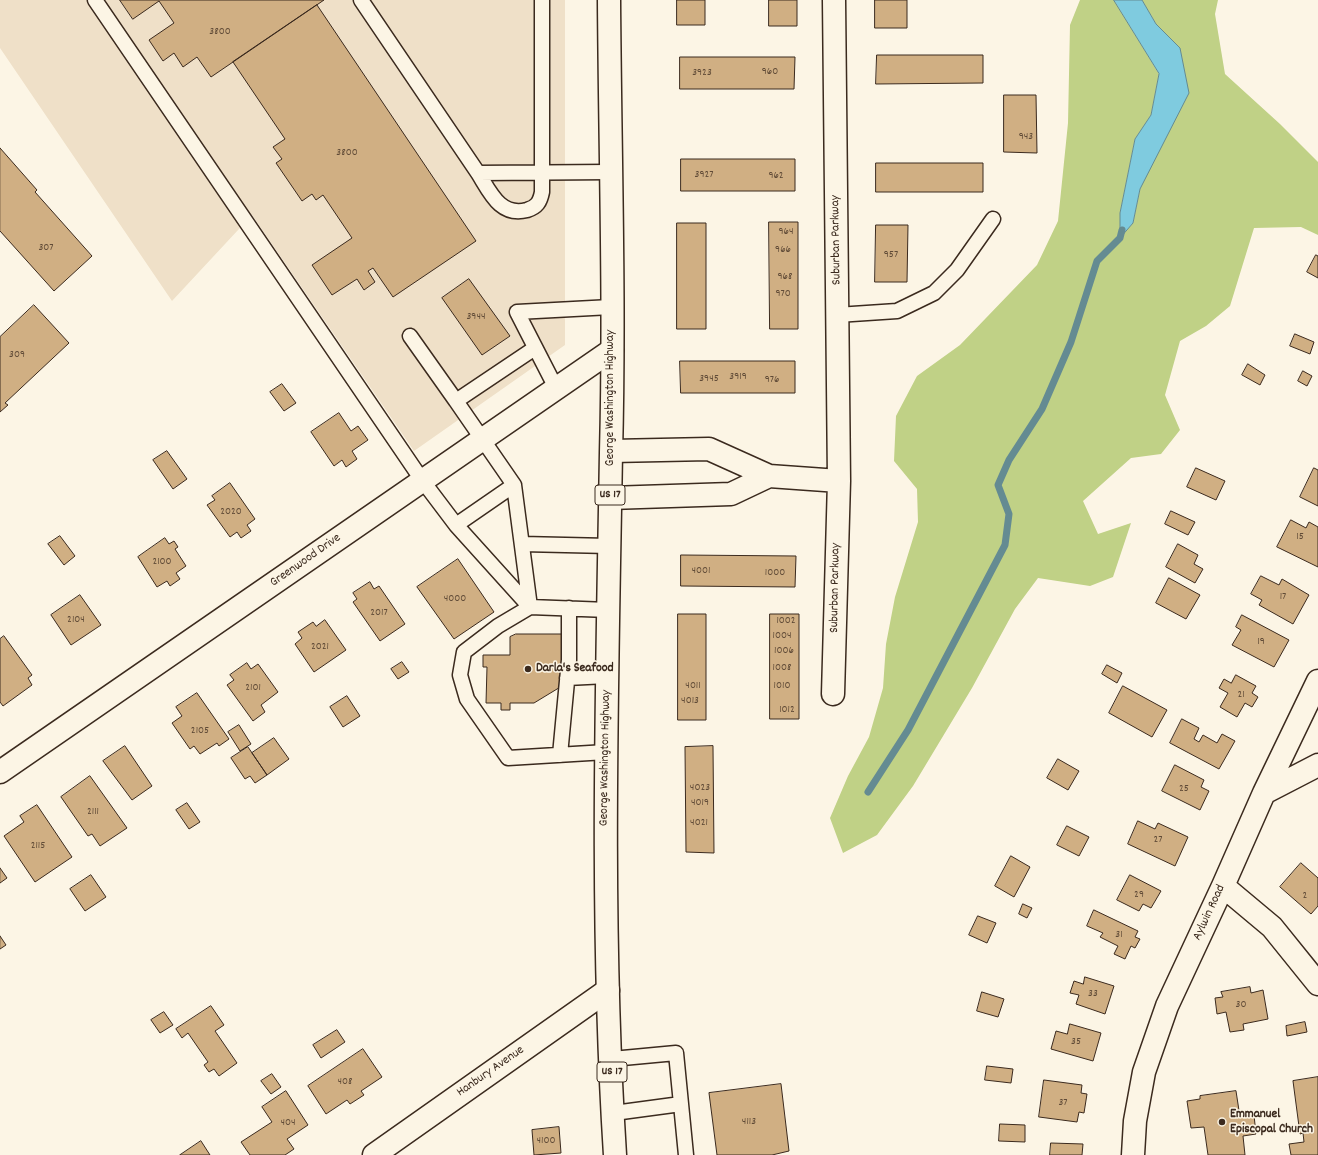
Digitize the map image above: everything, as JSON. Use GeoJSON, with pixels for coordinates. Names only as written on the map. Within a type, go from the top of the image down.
{"type":"FeatureCollection","features":[{"type":"Feature","properties":{"kind":"street","name":"George Washington Highway"},"geometry":{"type":"LineString","coordinates":[[609,0],[612,451],[605,811],[608,990],[615,1155]]}},
{"type":"Feature","properties":{"kind":"street","name":"Suburban Parkway"},"geometry":{"type":"LineString","coordinates":[[833,694],[839,481],[834,0]]}},
{"type":"Feature","properties":{"kind":"street","name":"Greenwood Drive"},"geometry":{"type":"LineString","coordinates":[[0,772],[612,350]]}},
{"type":"Feature","properties":{"kind":"street"},"geometry":{"type":"LineString","coordinates":[[612,451],[710,449],[769,476],[839,481]]}},
{"type":"Feature","properties":{"kind":"street"},"geometry":{"type":"LineString","coordinates":[[610,498],[731,494],[769,476]]}},
{"type":"Feature","properties":{"kind":"street","name":"Aylwin Road"},"geometry":{"type":"LineString","coordinates":[[1133,1155],[1135,1120],[1144,1072],[1167,1006],[1223,886],[1264,793],[1318,681]]}},
{"type":"Feature","properties":{"kind":"street"},"geometry":{"type":"LineString","coordinates":[[1264,793],[1318,765]]}},
{"type":"Feature","properties":{"kind":"street"},"geometry":{"type":"LineString","coordinates":[[1223,886],[1272,927],[1318,984]]}},
{"type":"Feature","properties":{"kind":"street","name":"Hanbury Avenue"},"geometry":{"type":"LineString","coordinates":[[374,1155],[608,990]]}},
{"type":"Feature","properties":{"kind":"lane"},"geometry":{"type":"LineString","coordinates":[[95,0],[422,480],[456,525],[530,607]]}},
{"type":"Feature","properties":{"kind":"lane"},"geometry":{"type":"LineString","coordinates":[[361,0],[498,203],[504,208],[524,210],[533,208],[540,201],[542,192],[542,0]]}},
{"type":"Feature","properties":{"kind":"lane"},"geometry":{"type":"LineString","coordinates":[[478,173],[610,172]]}},
{"type":"Feature","properties":{"kind":"lane"},"geometry":{"type":"LineString","coordinates":[[837,315],[897,311],[934,293],[957,270],[993,218]]}},
{"type":"Feature","properties":{"kind":"lane"},"geometry":{"type":"LineString","coordinates":[[556,388],[517,312],[611,307]]}},
{"type":"Feature","properties":{"kind":"lane"},"geometry":{"type":"LineString","coordinates":[[410,336],[514,485],[530,607]]}},
{"type":"Feature","properties":{"kind":"lane"},"geometry":{"type":"LineString","coordinates":[[456,401],[535,348]]}},
{"type":"Feature","properties":{"kind":"lane"},"geometry":{"type":"LineString","coordinates":[[456,525],[514,485]]}},
{"type":"Feature","properties":{"kind":"lane"},"geometry":{"type":"LineString","coordinates":[[522,544],[609,546]]}},
{"type":"Feature","properties":{"kind":"lane"},"geometry":{"type":"LineString","coordinates":[[606,752],[508,758],[467,699],[460,675],[464,652],[498,626],[530,607],[608,610]]}},
{"type":"Feature","properties":{"kind":"lane"},"geometry":{"type":"LineString","coordinates":[[560,755],[568,678],[569,608]]}},
{"type":"Feature","properties":{"kind":"lane"},"geometry":{"type":"LineString","coordinates":[[568,678],[607,676]]}},
{"type":"Feature","properties":{"kind":"lane"},"geometry":{"type":"LineString","coordinates":[[612,1059],[676,1053],[686,1155]]}},
{"type":"Feature","properties":{"kind":"lane"},"geometry":{"type":"LineString","coordinates":[[614,1113],[681,1104]]}},
{"type":"Feature","properties":{"kind":"shaded area"},"geometry":{"type":"Polygon","coordinates":[[[0,0],[565,0],[565,345],[414,451],[252,215],[172,301],[0,48],[0,0]]]}},
{"type":"Feature","properties":{"kind":"green space"},"geometry":{"type":"Polygon","coordinates":[[[1080,0],[1114,0],[1159,74],[1151,115],[1135,139],[1120,213],[1120,237],[1133,223],[1140,189],[1180,48],[1156,24],[1142,0],[1218,0],[1215,14],[1225,74],[1280,124],[1318,162],[1318,235],[1301,227],[1254,228],[1230,306],[1206,326],[1180,341],[1165,395],[1180,430],[1161,454],[1131,458],[1083,501],[1098,534],[1131,523],[1113,577],[1090,586],[1038,578],[1015,609],[972,688],[913,786],[877,835],[843,853],[830,818],[848,776],[869,737],[883,688],[886,644],[895,597],[918,522],[917,489],[894,461],[896,416],[917,376],[960,345],[1037,265],[1058,221],[1068,123],[1070,25],[1080,0]]]}},
{"type":"Feature","properties":{"kind":"water"},"geometry":{"type":"Polygon","coordinates":[[[1114,0],[1142,0],[1156,24],[1180,48],[1189,93],[1140,189],[1133,223],[1120,238],[1120,213],[1135,139],[1151,115],[1159,74],[1114,0]]]}},
{"type":"Feature","properties":{"kind":"building"},"geometry":{"type":"Polygon","coordinates":[[[120,0],[324,0],[211,77],[197,57],[183,67],[174,53],[163,61],[149,40],[174,23],[159,1],[133,19],[120,0]]]}},
{"type":"Feature","properties":{"kind":"building"},"geometry":{"type":"Polygon","coordinates":[[[677,0],[705,0],[705,25],[677,25],[677,0]]]}},
{"type":"Feature","properties":{"kind":"building"},"geometry":{"type":"Polygon","coordinates":[[[769,0],[797,0],[797,26],[769,26],[769,0]]]}},
{"type":"Feature","properties":{"kind":"building"},"geometry":{"type":"Polygon","coordinates":[[[875,0],[907,0],[907,28],[875,28],[875,0]]]}},
{"type":"Feature","properties":{"kind":"building"},"geometry":{"type":"Polygon","coordinates":[[[317,5],[476,241],[393,297],[373,268],[368,271],[375,282],[364,290],[357,279],[332,295],[312,265],[352,238],[323,195],[316,200],[312,194],[302,201],[276,163],[282,159],[273,147],[285,139],[233,62],[317,5]]]}},
{"type":"Feature","properties":{"kind":"building"},"geometry":{"type":"Polygon","coordinates":[[[877,55],[983,55],[983,83],[876,84],[877,55]]]}},
{"type":"Feature","properties":{"kind":"building"},"geometry":{"type":"Polygon","coordinates":[[[680,57],[795,57],[794,89],[680,89],[680,57]]]}},
{"type":"Feature","properties":{"kind":"building"},"geometry":{"type":"Polygon","coordinates":[[[1004,95],[1036,95],[1037,153],[1004,152],[1004,95]]]}},
{"type":"Feature","properties":{"kind":"building"},"geometry":{"type":"Polygon","coordinates":[[[0,148],[37,190],[35,192],[92,256],[54,291],[0,231],[0,148]]]}},
{"type":"Feature","properties":{"kind":"building"},"geometry":{"type":"Polygon","coordinates":[[[681,159],[795,159],[795,191],[681,191],[681,159]]]}},
{"type":"Feature","properties":{"kind":"building"},"geometry":{"type":"Polygon","coordinates":[[[876,163],[983,163],[983,192],[876,192],[876,163]]]}},
{"type":"Feature","properties":{"kind":"building"},"geometry":{"type":"Polygon","coordinates":[[[769,222],[798,222],[798,329],[770,329],[769,222]]]}},
{"type":"Feature","properties":{"kind":"building"},"geometry":{"type":"Polygon","coordinates":[[[677,223],[706,223],[706,329],[677,329],[677,223]]]}},
{"type":"Feature","properties":{"kind":"building"},"geometry":{"type":"Polygon","coordinates":[[[876,225],[908,225],[907,282],[875,282],[876,225]]]}},
{"type":"Feature","properties":{"kind":"building"},"geometry":{"type":"Polygon","coordinates":[[[1316,255],[1318,256],[1318,278],[1307,272],[1316,255]]]}},
{"type":"Feature","properties":{"kind":"building"},"geometry":{"type":"Polygon","coordinates":[[[469,279],[510,336],[482,355],[442,298],[469,279]]]}},
{"type":"Feature","properties":{"kind":"building"},"geometry":{"type":"Polygon","coordinates":[[[34,305],[69,343],[5,403],[8,405],[0,412],[0,337],[34,305]]]}},
{"type":"Feature","properties":{"kind":"building"},"geometry":{"type":"Polygon","coordinates":[[[1295,334],[1314,342],[1310,354],[1290,346],[1295,334]]]}},
{"type":"Feature","properties":{"kind":"building"},"geometry":{"type":"Polygon","coordinates":[[[680,361],[795,361],[795,393],[681,393],[680,361]]]}},
{"type":"Feature","properties":{"kind":"building"},"geometry":{"type":"Polygon","coordinates":[[[1248,364],[1265,375],[1260,385],[1242,375],[1248,364]]]}},
{"type":"Feature","properties":{"kind":"building"},"geometry":{"type":"Polygon","coordinates":[[[1303,371],[1312,376],[1307,386],[1298,381],[1303,371]]]}},
{"type":"Feature","properties":{"kind":"building"},"geometry":{"type":"Polygon","coordinates":[[[282,384],[296,403],[284,411],[270,392],[282,384]]]}},
{"type":"Feature","properties":{"kind":"building"},"geometry":{"type":"Polygon","coordinates":[[[339,413],[351,431],[358,426],[368,440],[352,451],[357,459],[346,467],[342,460],[334,466],[311,432],[339,413]]]}},
{"type":"Feature","properties":{"kind":"building"},"geometry":{"type":"Polygon","coordinates":[[[167,451],[187,479],[173,489],[153,460],[167,451]]]}},
{"type":"Feature","properties":{"kind":"building"},"geometry":{"type":"Polygon","coordinates":[[[1196,468],[1225,481],[1216,500],[1187,487],[1196,468]]]}},
{"type":"Feature","properties":{"kind":"building"},"geometry":{"type":"Polygon","coordinates":[[[1314,468],[1318,470],[1318,506],[1300,497],[1314,468]]]}},
{"type":"Feature","properties":{"kind":"building"},"geometry":{"type":"Polygon","coordinates":[[[230,483],[255,519],[247,525],[251,531],[241,538],[237,532],[230,537],[207,505],[215,500],[212,496],[230,483]]]}},
{"type":"Feature","properties":{"kind":"building"},"geometry":{"type":"Polygon","coordinates":[[[1171,511],[1195,522],[1188,535],[1165,524],[1171,511]]]}},
{"type":"Feature","properties":{"kind":"building"},"geometry":{"type":"Polygon","coordinates":[[[1291,520],[1306,528],[1309,522],[1318,527],[1318,567],[1277,547],[1291,520]]]}},
{"type":"Feature","properties":{"kind":"building"},"geometry":{"type":"Polygon","coordinates":[[[60,536],[75,556],[64,565],[48,544],[60,536]]]}},
{"type":"Feature","properties":{"kind":"building"},"geometry":{"type":"Polygon","coordinates":[[[165,538],[169,544],[174,541],[178,547],[175,549],[186,566],[176,573],[180,579],[170,586],[167,581],[157,587],[138,557],[165,538]]]}},
{"type":"Feature","properties":{"kind":"building"},"geometry":{"type":"Polygon","coordinates":[[[1178,544],[1198,555],[1194,564],[1203,569],[1195,583],[1166,567],[1178,544]]]}},
{"type":"Feature","properties":{"kind":"building"},"geometry":{"type":"Polygon","coordinates":[[[681,555],[796,556],[795,587],[681,586],[681,555]]]}},
{"type":"Feature","properties":{"kind":"building"},"geometry":{"type":"Polygon","coordinates":[[[458,559],[494,612],[454,639],[417,587],[458,559]]]}},
{"type":"Feature","properties":{"kind":"building"},"geometry":{"type":"Polygon","coordinates":[[[1261,576],[1279,585],[1282,579],[1309,595],[1293,624],[1259,605],[1262,600],[1251,594],[1261,576]]]}},
{"type":"Feature","properties":{"kind":"building"},"geometry":{"type":"Polygon","coordinates":[[[1169,578],[1200,595],[1186,619],[1156,603],[1169,578]]]}},
{"type":"Feature","properties":{"kind":"building"},"geometry":{"type":"Polygon","coordinates":[[[370,582],[374,589],[379,586],[405,624],[380,641],[353,602],[357,599],[353,593],[370,582]]]}},
{"type":"Feature","properties":{"kind":"building"},"geometry":{"type":"Polygon","coordinates":[[[80,595],[101,625],[71,645],[51,615],[80,595]]]}},
{"type":"Feature","properties":{"kind":"building"},"geometry":{"type":"Polygon","coordinates":[[[678,614],[706,614],[706,720],[678,720],[678,614]]]}},
{"type":"Feature","properties":{"kind":"building"},"geometry":{"type":"Polygon","coordinates":[[[770,614],[799,614],[799,719],[770,719],[770,614]]]}},
{"type":"Feature","properties":{"kind":"building"},"geometry":{"type":"Polygon","coordinates":[[[1242,615],[1289,640],[1274,667],[1232,645],[1241,630],[1236,627],[1242,615]]]}},
{"type":"Feature","properties":{"kind":"building"},"geometry":{"type":"Polygon","coordinates":[[[325,620],[346,650],[314,672],[295,644],[302,638],[298,632],[313,622],[316,626],[325,620]]]}},
{"type":"Feature","properties":{"kind":"building"},"geometry":{"type":"Polygon","coordinates":[[[516,634],[563,634],[562,686],[534,703],[510,703],[510,710],[501,710],[501,703],[486,703],[487,667],[483,667],[483,655],[510,655],[510,637],[516,634]]]}},
{"type":"Feature","properties":{"kind":"building"},"geometry":{"type":"Polygon","coordinates":[[[4,636],[32,675],[28,678],[32,685],[3,706],[0,702],[0,639],[4,636]]]}},
{"type":"Feature","properties":{"kind":"building"},"geometry":{"type":"Polygon","coordinates":[[[402,662],[409,672],[398,679],[391,669],[402,662]]]}},
{"type":"Feature","properties":{"kind":"building"},"geometry":{"type":"Polygon","coordinates":[[[247,663],[251,669],[258,664],[278,692],[261,705],[265,712],[253,721],[227,685],[234,680],[230,675],[247,663]]]}},
{"type":"Feature","properties":{"kind":"building"},"geometry":{"type":"Polygon","coordinates":[[[1107,665],[1122,673],[1117,683],[1102,674],[1107,665]]]}},
{"type":"Feature","properties":{"kind":"building"},"geometry":{"type":"Polygon","coordinates":[[[1236,675],[1256,686],[1252,693],[1258,697],[1252,707],[1245,703],[1237,717],[1220,707],[1228,693],[1219,688],[1224,679],[1231,683],[1236,675]]]}},
{"type":"Feature","properties":{"kind":"building"},"geometry":{"type":"Polygon","coordinates":[[[1123,686],[1167,710],[1152,737],[1109,713],[1123,686]]]}},
{"type":"Feature","properties":{"kind":"building"},"geometry":{"type":"Polygon","coordinates":[[[197,693],[229,739],[219,746],[217,743],[200,754],[194,746],[190,749],[172,723],[182,716],[176,707],[197,693]]]}},
{"type":"Feature","properties":{"kind":"building"},"geometry":{"type":"Polygon","coordinates":[[[347,696],[360,716],[343,727],[330,707],[347,696]]]}},
{"type":"Feature","properties":{"kind":"building"},"geometry":{"type":"Polygon","coordinates":[[[1182,719],[1199,728],[1194,739],[1199,742],[1203,735],[1217,743],[1222,734],[1235,741],[1219,769],[1170,743],[1182,719]]]}},
{"type":"Feature","properties":{"kind":"building"},"geometry":{"type":"Polygon","coordinates":[[[239,725],[251,744],[240,751],[228,732],[239,725]]]}},
{"type":"Feature","properties":{"kind":"building"},"geometry":{"type":"Polygon","coordinates":[[[274,738],[289,759],[267,775],[252,753],[274,738]]]}},
{"type":"Feature","properties":{"kind":"building"},"geometry":{"type":"Polygon","coordinates":[[[125,746],[152,786],[132,800],[103,761],[125,746]]]}},
{"type":"Feature","properties":{"kind":"building"},"geometry":{"type":"Polygon","coordinates":[[[713,746],[714,853],[686,852],[685,747],[713,746]]]}},
{"type":"Feature","properties":{"kind":"building"},"geometry":{"type":"Polygon","coordinates":[[[248,747],[267,775],[255,783],[250,776],[245,779],[231,758],[248,747]]]}},
{"type":"Feature","properties":{"kind":"building"},"geometry":{"type":"Polygon","coordinates":[[[1058,759],[1079,771],[1068,790],[1047,778],[1058,759]]]}},
{"type":"Feature","properties":{"kind":"building"},"geometry":{"type":"Polygon","coordinates":[[[1175,765],[1204,780],[1201,787],[1209,791],[1200,810],[1162,791],[1175,765]]]}},
{"type":"Feature","properties":{"kind":"building"},"geometry":{"type":"Polygon","coordinates":[[[90,776],[127,828],[100,846],[92,834],[88,836],[61,797],[90,776]]]}},
{"type":"Feature","properties":{"kind":"building"},"geometry":{"type":"Polygon","coordinates":[[[187,803],[200,822],[189,829],[176,810],[187,803]]]}},
{"type":"Feature","properties":{"kind":"building"},"geometry":{"type":"Polygon","coordinates":[[[37,805],[72,857],[35,882],[4,836],[24,822],[20,816],[37,805]]]}},
{"type":"Feature","properties":{"kind":"building"},"geometry":{"type":"Polygon","coordinates":[[[1138,821],[1155,829],[1158,823],[1188,837],[1175,866],[1128,844],[1138,821]]]}},
{"type":"Feature","properties":{"kind":"building"},"geometry":{"type":"Polygon","coordinates":[[[1067,826],[1089,837],[1079,856],[1057,845],[1067,826]]]}},
{"type":"Feature","properties":{"kind":"building"},"geometry":{"type":"Polygon","coordinates":[[[1011,856],[1030,867],[1014,897],[995,886],[1011,856]]]}},
{"type":"Feature","properties":{"kind":"building"},"geometry":{"type":"Polygon","coordinates":[[[1301,863],[1318,878],[1318,906],[1311,914],[1280,887],[1301,863]]]}},
{"type":"Feature","properties":{"kind":"building"},"geometry":{"type":"Polygon","coordinates":[[[0,868],[7,878],[0,883],[0,868]]]}},
{"type":"Feature","properties":{"kind":"building"},"geometry":{"type":"Polygon","coordinates":[[[91,875],[106,897],[85,911],[70,889],[91,875]]]}},
{"type":"Feature","properties":{"kind":"building"},"geometry":{"type":"Polygon","coordinates":[[[1130,875],[1161,891],[1151,908],[1143,904],[1139,911],[1117,900],[1130,875]]]}},
{"type":"Feature","properties":{"kind":"building"},"geometry":{"type":"Polygon","coordinates":[[[1023,904],[1032,908],[1027,918],[1019,914],[1023,904]]]}},
{"type":"Feature","properties":{"kind":"building"},"geometry":{"type":"Polygon","coordinates":[[[1094,910],[1138,931],[1135,937],[1140,939],[1135,948],[1131,946],[1125,959],[1114,954],[1118,946],[1100,937],[1103,933],[1087,926],[1094,910]]]}},
{"type":"Feature","properties":{"kind":"building"},"geometry":{"type":"Polygon","coordinates":[[[978,916],[996,923],[987,943],[969,935],[978,916]]]}},
{"type":"Feature","properties":{"kind":"building"},"geometry":{"type":"Polygon","coordinates":[[[0,936],[6,945],[0,949],[0,936]]]}},
{"type":"Feature","properties":{"kind":"building"},"geometry":{"type":"Polygon","coordinates":[[[1085,977],[1114,986],[1105,1014],[1076,1004],[1079,995],[1070,993],[1074,981],[1083,984],[1085,977]]]}},
{"type":"Feature","properties":{"kind":"building"},"geometry":{"type":"Polygon","coordinates":[[[1250,987],[1251,993],[1263,990],[1268,1019],[1243,1024],[1244,1030],[1230,1032],[1226,1012],[1217,1014],[1215,998],[1223,997],[1221,992],[1250,987]]]}},
{"type":"Feature","properties":{"kind":"building"},"geometry":{"type":"Polygon","coordinates":[[[982,992],[1004,999],[998,1017],[977,1011],[982,992]]]}},
{"type":"Feature","properties":{"kind":"building"},"geometry":{"type":"Polygon","coordinates":[[[211,1006],[224,1025],[215,1031],[237,1063],[219,1076],[214,1069],[209,1072],[204,1065],[208,1062],[188,1033],[182,1038],[176,1029],[211,1006]]]}},
{"type":"Feature","properties":{"kind":"building"},"geometry":{"type":"Polygon","coordinates":[[[164,1012],[173,1025],[160,1033],[151,1020],[164,1012]]]}},
{"type":"Feature","properties":{"kind":"building"},"geometry":{"type":"Polygon","coordinates":[[[1305,1022],[1307,1032],[1287,1036],[1286,1026],[1305,1022]]]}},
{"type":"Feature","properties":{"kind":"building"},"geometry":{"type":"Polygon","coordinates":[[[1070,1024],[1101,1033],[1093,1061],[1051,1049],[1056,1031],[1067,1034],[1070,1024]]]}},
{"type":"Feature","properties":{"kind":"building"},"geometry":{"type":"Polygon","coordinates":[[[337,1030],[345,1042],[321,1058],[313,1045],[337,1030]]]}},
{"type":"Feature","properties":{"kind":"building"},"geometry":{"type":"Polygon","coordinates":[[[363,1049],[382,1077],[361,1091],[364,1095],[350,1104],[347,1100],[326,1114],[308,1086],[363,1049]]]}},
{"type":"Feature","properties":{"kind":"building"},"geometry":{"type":"Polygon","coordinates":[[[987,1066],[1013,1069],[1011,1083],[985,1080],[987,1066]]]}},
{"type":"Feature","properties":{"kind":"building"},"geometry":{"type":"Polygon","coordinates":[[[272,1074],[281,1087],[271,1094],[261,1081],[272,1074]]]}},
{"type":"Feature","properties":{"kind":"building"},"geometry":{"type":"Polygon","coordinates":[[[1318,1077],[1318,1155],[1291,1155],[1289,1144],[1304,1142],[1303,1133],[1300,1134],[1293,1081],[1318,1077]]]}},
{"type":"Feature","properties":{"kind":"building"},"geometry":{"type":"Polygon","coordinates":[[[1044,1080],[1082,1085],[1081,1093],[1087,1094],[1084,1113],[1079,1112],[1077,1122],[1039,1117],[1044,1080]]]}},
{"type":"Feature","properties":{"kind":"building"},"geometry":{"type":"Polygon","coordinates":[[[781,1084],[789,1151],[772,1155],[717,1155],[709,1093],[781,1084]]]}},
{"type":"Feature","properties":{"kind":"building"},"geometry":{"type":"Polygon","coordinates":[[[286,1091],[308,1125],[287,1139],[294,1149],[285,1155],[250,1155],[241,1142],[272,1122],[262,1107],[286,1091]]]}},
{"type":"Feature","properties":{"kind":"building","name":"Emmanuel Episcopal Church"},"geometry":{"type":"Polygon","coordinates":[[[1236,1091],[1240,1117],[1254,1115],[1256,1134],[1243,1136],[1245,1155],[1208,1155],[1204,1127],[1191,1128],[1187,1101],[1200,1099],[1200,1096],[1236,1091]]]}},
{"type":"Feature","properties":{"kind":"building"},"geometry":{"type":"Polygon","coordinates":[[[1000,1124],[1025,1125],[1025,1142],[999,1141],[1000,1124]]]}},
{"type":"Feature","properties":{"kind":"building"},"geometry":{"type":"Polygon","coordinates":[[[559,1127],[561,1153],[534,1155],[532,1130],[559,1127]]]}},
{"type":"Feature","properties":{"kind":"building"},"geometry":{"type":"Polygon","coordinates":[[[201,1141],[210,1155],[180,1155],[201,1141]]]}},
{"type":"Feature","properties":{"kind":"building"},"geometry":{"type":"Polygon","coordinates":[[[1051,1143],[1083,1144],[1082,1155],[1050,1155],[1051,1143]]]}},
{"type":"Feature","properties":{"kind":"waterway"},"geometry":{"type":"LineString","coordinates":[[868,792],[908,730],[1005,545],[1009,514],[998,485],[1009,460],[1042,409],[1071,342],[1097,261],[1120,238],[1122,230]]}},
{"type":"Feature","properties":{"kind":"place","name":"Darla's Seafood"},"geometry":{"type":"Point","coordinates":[528,669]}},
{"type":"Feature","properties":{"kind":"place","name":"Emmanuel Episcopal Church"},"geometry":{"type":"Point","coordinates":[1222,1122]}}]}
